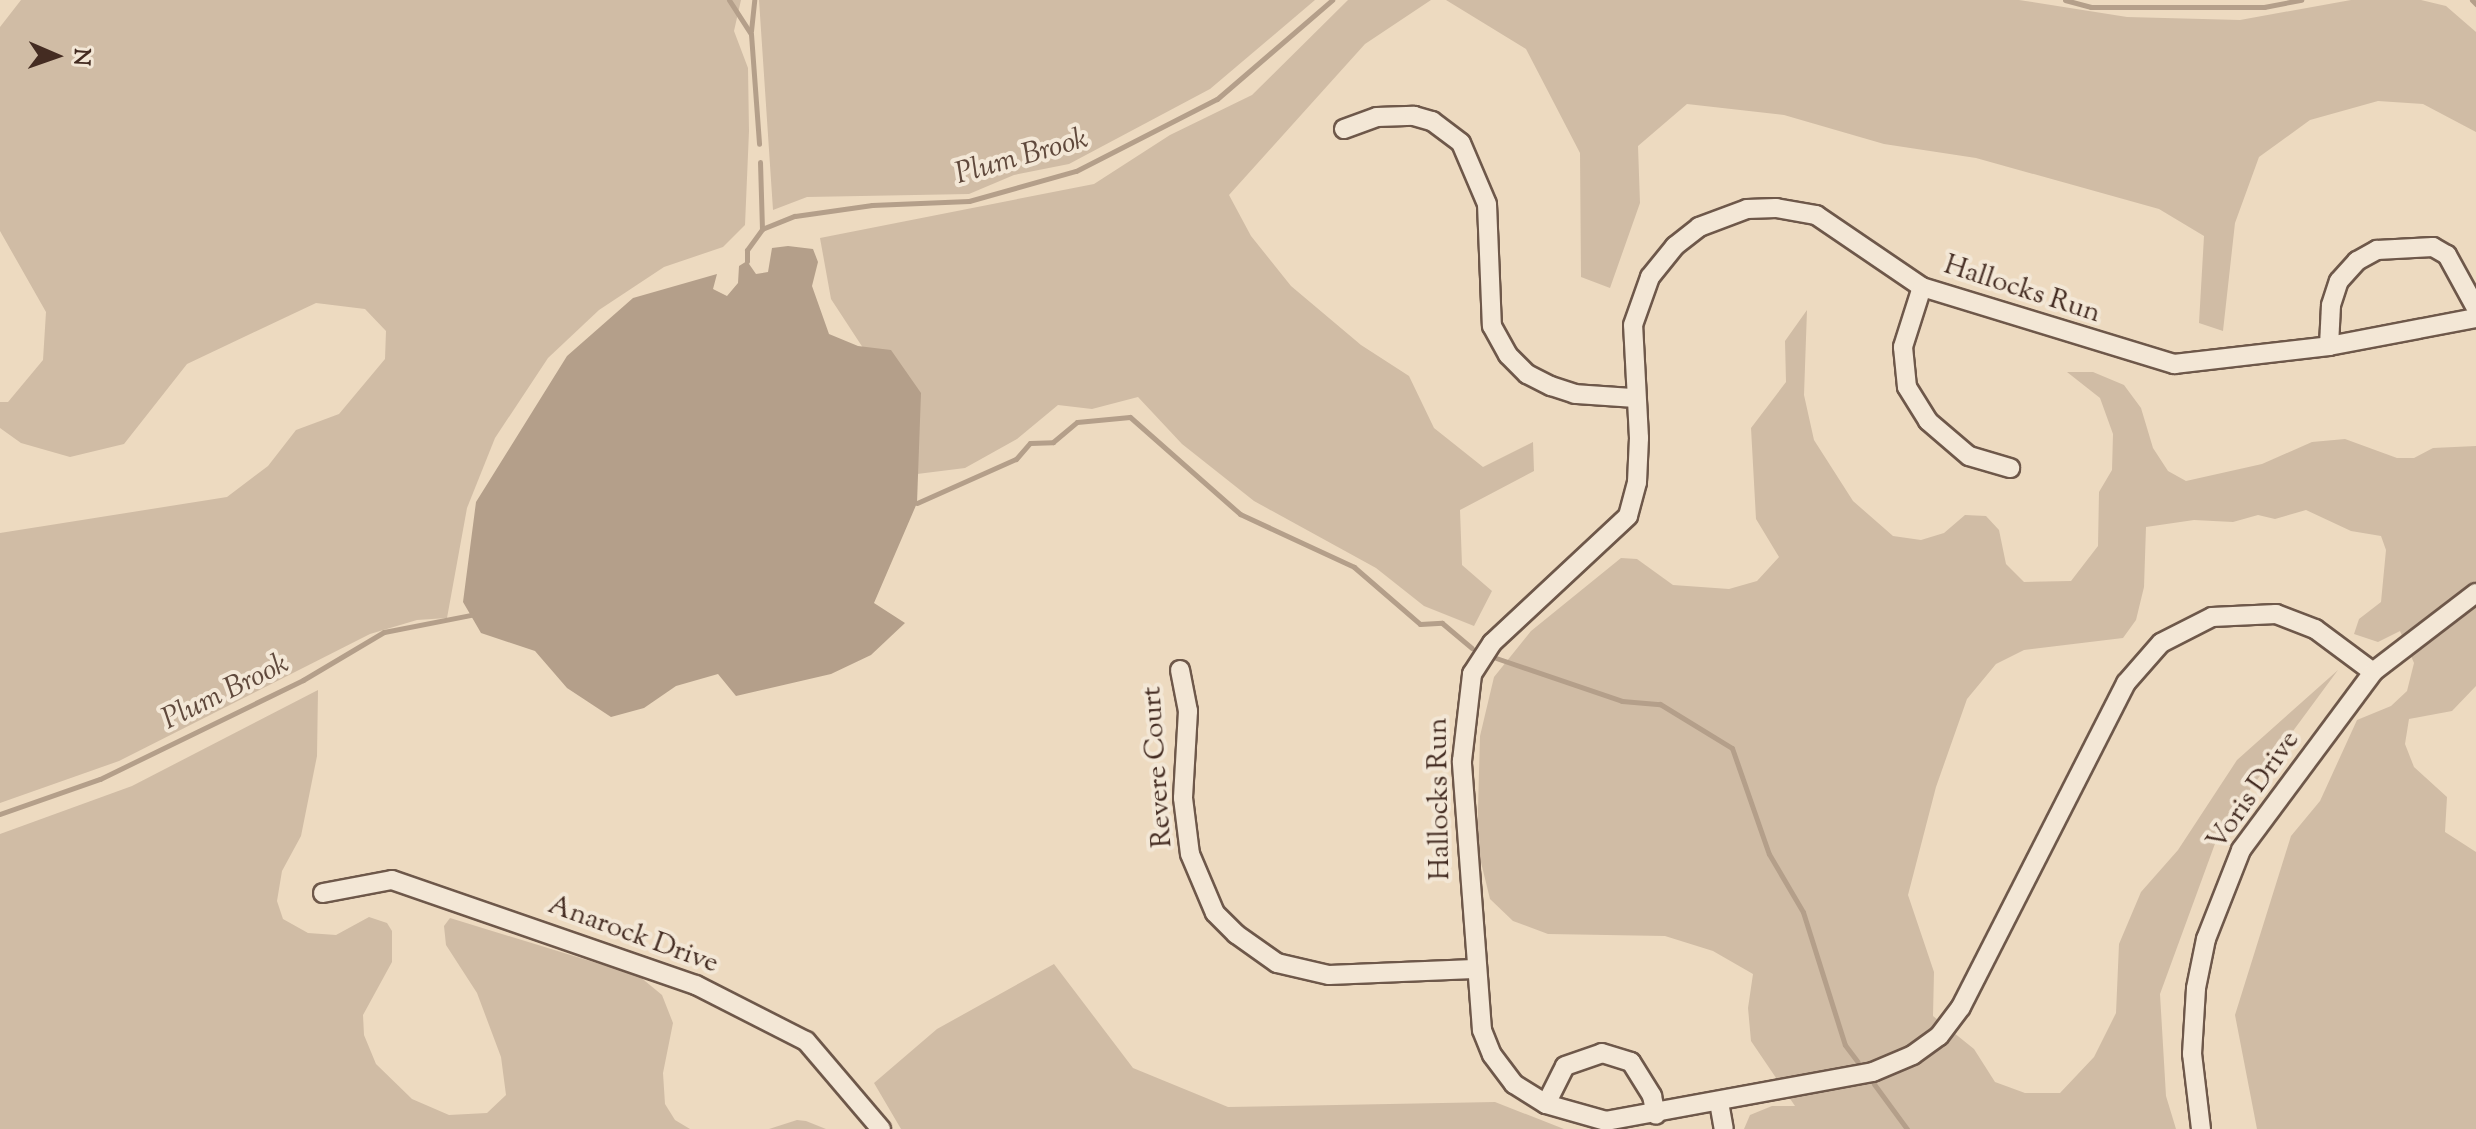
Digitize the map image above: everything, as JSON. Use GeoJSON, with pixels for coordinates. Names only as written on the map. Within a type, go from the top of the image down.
{"type":"FeatureCollection","features":[{"type":"Feature","properties":{"kind":"street"},"geometry":{"type":"LineString","coordinates":[[1344,129],[1377,117],[1414,116],[1432,121],[1461,143],[1485,195],[1492,326],[1508,355],[1527,374],[1551,386],[1575,394],[1634,398]]}},
{"type":"Feature","properties":{"kind":"street","name":"Hallocks Run"},"geometry":{"type":"LineString","coordinates":[[2373,672],[2315,629],[2276,614],[2212,617],[2179,631],[2150,653],[2126,683],[1961,1007],[1939,1036],[1913,1055],[1873,1072],[1656,1115],[1606,1121],[1546,1104],[1514,1084],[1492,1055],[1482,1030],[1474,969],[1462,761],[1472,674],[1492,643],[1628,516],[1637,482],[1639,438],[1632,338],[1646,286],[1675,246],[1717,219],[1776,208],[1816,215],[1922,287],[2174,364],[2329,346],[2476,318]]}},
{"type":"Feature","properties":{"kind":"street"},"geometry":{"type":"LineString","coordinates":[[2329,346],[2331,305],[2339,281],[2357,261],[2377,250],[2433,247],[2447,255],[2476,308]]}},
{"type":"Feature","properties":{"kind":"street"},"geometry":{"type":"LineString","coordinates":[[1922,287],[1903,347],[1907,387],[1928,421],[1969,456],[2010,468]]}},
{"type":"Feature","properties":{"kind":"street","name":"Voris Drive"},"geometry":{"type":"LineString","coordinates":[[2201,1129],[2192,1054],[2196,988],[2222,892],[2241,850],[2373,672],[2476,593]]}},
{"type":"Feature","properties":{"kind":"street","name":"Revere Court"},"geometry":{"type":"LineString","coordinates":[[1180,670],[1188,711],[1183,798],[1190,854],[1215,913],[1236,934],[1277,963],[1329,975],[1474,969]]}},
{"type":"Feature","properties":{"kind":"street","name":"Anarock Drive"},"geometry":{"type":"LineString","coordinates":[[323,893],[392,880],[696,985],[806,1041],[881,1129]]}},
{"type":"Feature","properties":{"kind":"street"},"geometry":{"type":"LineString","coordinates":[[1546,1104],[1565,1066],[1602,1053],[1622,1058],[1639,1071],[1656,1115]]}},
{"type":"Feature","properties":{"kind":"street"},"geometry":{"type":"LineString","coordinates":[[1719,1102],[1724,1129]]}},
{"type":"Feature","properties":{"kind":"shaded area"},"geometry":{"type":"Polygon","coordinates":[[[21,0],[741,0],[734,31],[748,68],[749,131],[745,225],[723,247],[664,267],[599,310],[548,358],[495,438],[467,508],[447,618],[417,620],[370,634],[119,761],[0,803],[0,533],[227,497],[268,466],[296,430],[339,414],[385,359],[386,331],[365,309],[316,303],[187,364],[124,444],[70,457],[21,443],[0,428],[0,402],[8,402],[43,360],[46,312],[0,231],[0,27],[21,0]]]}},
{"type":"Feature","properties":{"kind":"shaded area"},"geometry":{"type":"Polygon","coordinates":[[[759,0],[1315,0],[1210,89],[1069,164],[1014,175],[969,194],[807,197],[773,210],[759,0]]]}},
{"type":"Feature","properties":{"kind":"shaded area"},"geometry":{"type":"Polygon","coordinates":[[[1348,0],[1431,0],[1365,44],[1229,195],[1251,236],[1291,286],[1361,345],[1409,376],[1434,428],[1483,467],[1533,442],[1534,471],[1460,510],[1462,565],[1492,591],[1474,626],[1424,606],[1376,568],[1254,501],[1182,444],[1138,397],[1092,409],[1058,405],[1017,439],[965,468],[917,474],[867,354],[831,299],[820,238],[1094,184],[1170,135],[1252,95],[1348,0]]]}},
{"type":"Feature","properties":{"kind":"shaded area"},"geometry":{"type":"Polygon","coordinates":[[[1446,0],[2019,0],[2127,17],[2240,20],[2351,0],[2421,0],[2446,6],[2476,32],[2476,132],[2423,104],[2378,101],[2310,120],[2259,157],[2235,223],[2223,331],[2199,323],[2204,236],[2159,209],[1976,158],[1884,144],[1784,115],[1687,104],[1638,146],[1640,203],[1610,288],[1581,277],[1580,153],[1526,49],[1446,0]]]}},
{"type":"Feature","properties":{"kind":"shaded area"},"geometry":{"type":"Polygon","coordinates":[[[772,248],[813,249],[818,262],[812,286],[829,334],[858,346],[891,350],[921,393],[917,503],[874,603],[905,623],[871,655],[831,674],[736,696],[718,674],[676,686],[644,708],[611,717],[567,688],[535,651],[481,633],[463,602],[476,502],[567,356],[633,298],[717,274],[713,289],[727,296],[738,283],[739,266],[747,261],[756,274],[768,272],[772,248]]]}},
{"type":"Feature","properties":{"kind":"shaded area"},"geometry":{"type":"Polygon","coordinates":[[[1807,310],[1804,395],[1814,440],[1853,501],[1893,536],[1921,540],[1944,533],[1965,515],[1986,516],[1999,530],[2006,564],[2024,582],[2071,581],[2098,546],[2099,492],[2112,470],[2113,434],[2100,398],[2067,372],[2093,372],[2124,385],[2141,408],[2153,448],[2168,471],[2186,481],[2262,464],[2312,442],[2345,439],[2397,458],[2414,458],[2433,448],[2476,446],[2476,686],[2452,711],[2409,719],[2405,744],[2414,767],[2447,797],[2445,832],[2476,852],[2476,1129],[2257,1129],[2235,1015],[2291,836],[2320,801],[2357,720],[2391,706],[2407,691],[2414,663],[2400,631],[2378,642],[2354,634],[2359,619],[2381,602],[2386,550],[2381,536],[2351,531],[2306,510],[2275,519],[2258,515],[2233,522],[2194,520],[2146,527],[2144,587],[2136,620],[2123,638],[2024,650],[1996,664],[1967,699],[1936,787],[1908,895],[1934,972],[1933,1016],[1974,1049],[1995,1082],[2025,1093],[2060,1093],[2094,1057],[2116,1013],[2119,944],[2141,892],[2178,850],[2237,760],[2338,670],[2220,830],[2160,994],[2166,1096],[2176,1129],[1744,1129],[1750,1115],[1772,1106],[1795,1106],[1751,1041],[1748,1008],[1753,974],[1713,951],[1665,936],[1548,934],[1513,921],[1490,899],[1477,846],[1480,736],[1494,677],[1531,631],[1621,558],[1637,559],[1673,585],[1729,589],[1757,581],[1779,557],[1756,519],[1751,428],[1786,382],[1785,341],[1807,310]]]}},
{"type":"Feature","properties":{"kind":"shaded area"},"geometry":{"type":"Polygon","coordinates":[[[318,690],[317,756],[301,836],[282,871],[277,901],[283,919],[308,933],[336,935],[369,917],[387,923],[392,931],[392,962],[363,1015],[364,1035],[376,1064],[412,1099],[449,1115],[487,1113],[506,1095],[501,1057],[477,993],[446,945],[444,926],[450,918],[639,976],[662,995],[673,1023],[663,1073],[665,1104],[675,1120],[690,1129],[0,1129],[0,834],[132,786],[318,690]]]}},
{"type":"Feature","properties":{"kind":"shaded area"},"geometry":{"type":"Polygon","coordinates":[[[1054,964],[1133,1068],[1228,1107],[1495,1102],[1564,1129],[901,1129],[874,1083],[937,1029],[1054,964]]]}},
{"type":"Feature","properties":{"kind":"shaded area"},"geometry":{"type":"Polygon","coordinates":[[[797,1120],[806,1121],[826,1129],[769,1129],[797,1120]]]}},
{"type":"Feature","properties":{"kind":"waterway"},"geometry":{"type":"LineString","coordinates":[[729,0],[751,34],[759,144]]}},
{"type":"Feature","properties":{"kind":"waterway"},"geometry":{"type":"LineString","coordinates":[[751,31],[754,0]]}},
{"type":"Feature","properties":{"kind":"waterway","name":"Plum Brook"},"geometry":{"type":"LineString","coordinates":[[747,261],[747,250],[762,229],[795,216],[872,205],[969,201],[1076,171],[1217,99],[1332,0]]}},
{"type":"Feature","properties":{"kind":"waterway","name":"Plum Brook"},"geometry":{"type":"LineString","coordinates":[[2065,0],[2091,7],[2264,7],[2301,0]]}},
{"type":"Feature","properties":{"kind":"waterway"},"geometry":{"type":"LineString","coordinates":[[2472,0],[2476,4]]}},
{"type":"Feature","properties":{"kind":"waterway"},"geometry":{"type":"LineString","coordinates":[[760,162],[762,229]]}},
{"type":"Feature","properties":{"kind":"waterway"},"geometry":{"type":"LineString","coordinates":[[917,503],[1016,459],[1030,443],[1053,442],[1077,422],[1130,417],[1240,514],[1354,567],[1420,624],[1442,623],[1472,648]]}},
{"type":"Feature","properties":{"kind":"waterway","name":"Plum Brook"},"geometry":{"type":"LineString","coordinates":[[0,814],[100,779],[303,680],[384,632],[471,615]]}},
{"type":"Feature","properties":{"kind":"waterway"},"geometry":{"type":"LineString","coordinates":[[1496,658],[1622,701],[1660,704],[1732,748],[1769,854],[1803,912],[1845,1045],[1858,1062]]}},
{"type":"Feature","properties":{"kind":"waterway"},"geometry":{"type":"LineString","coordinates":[[1874,1084],[1907,1129]]}}]}
